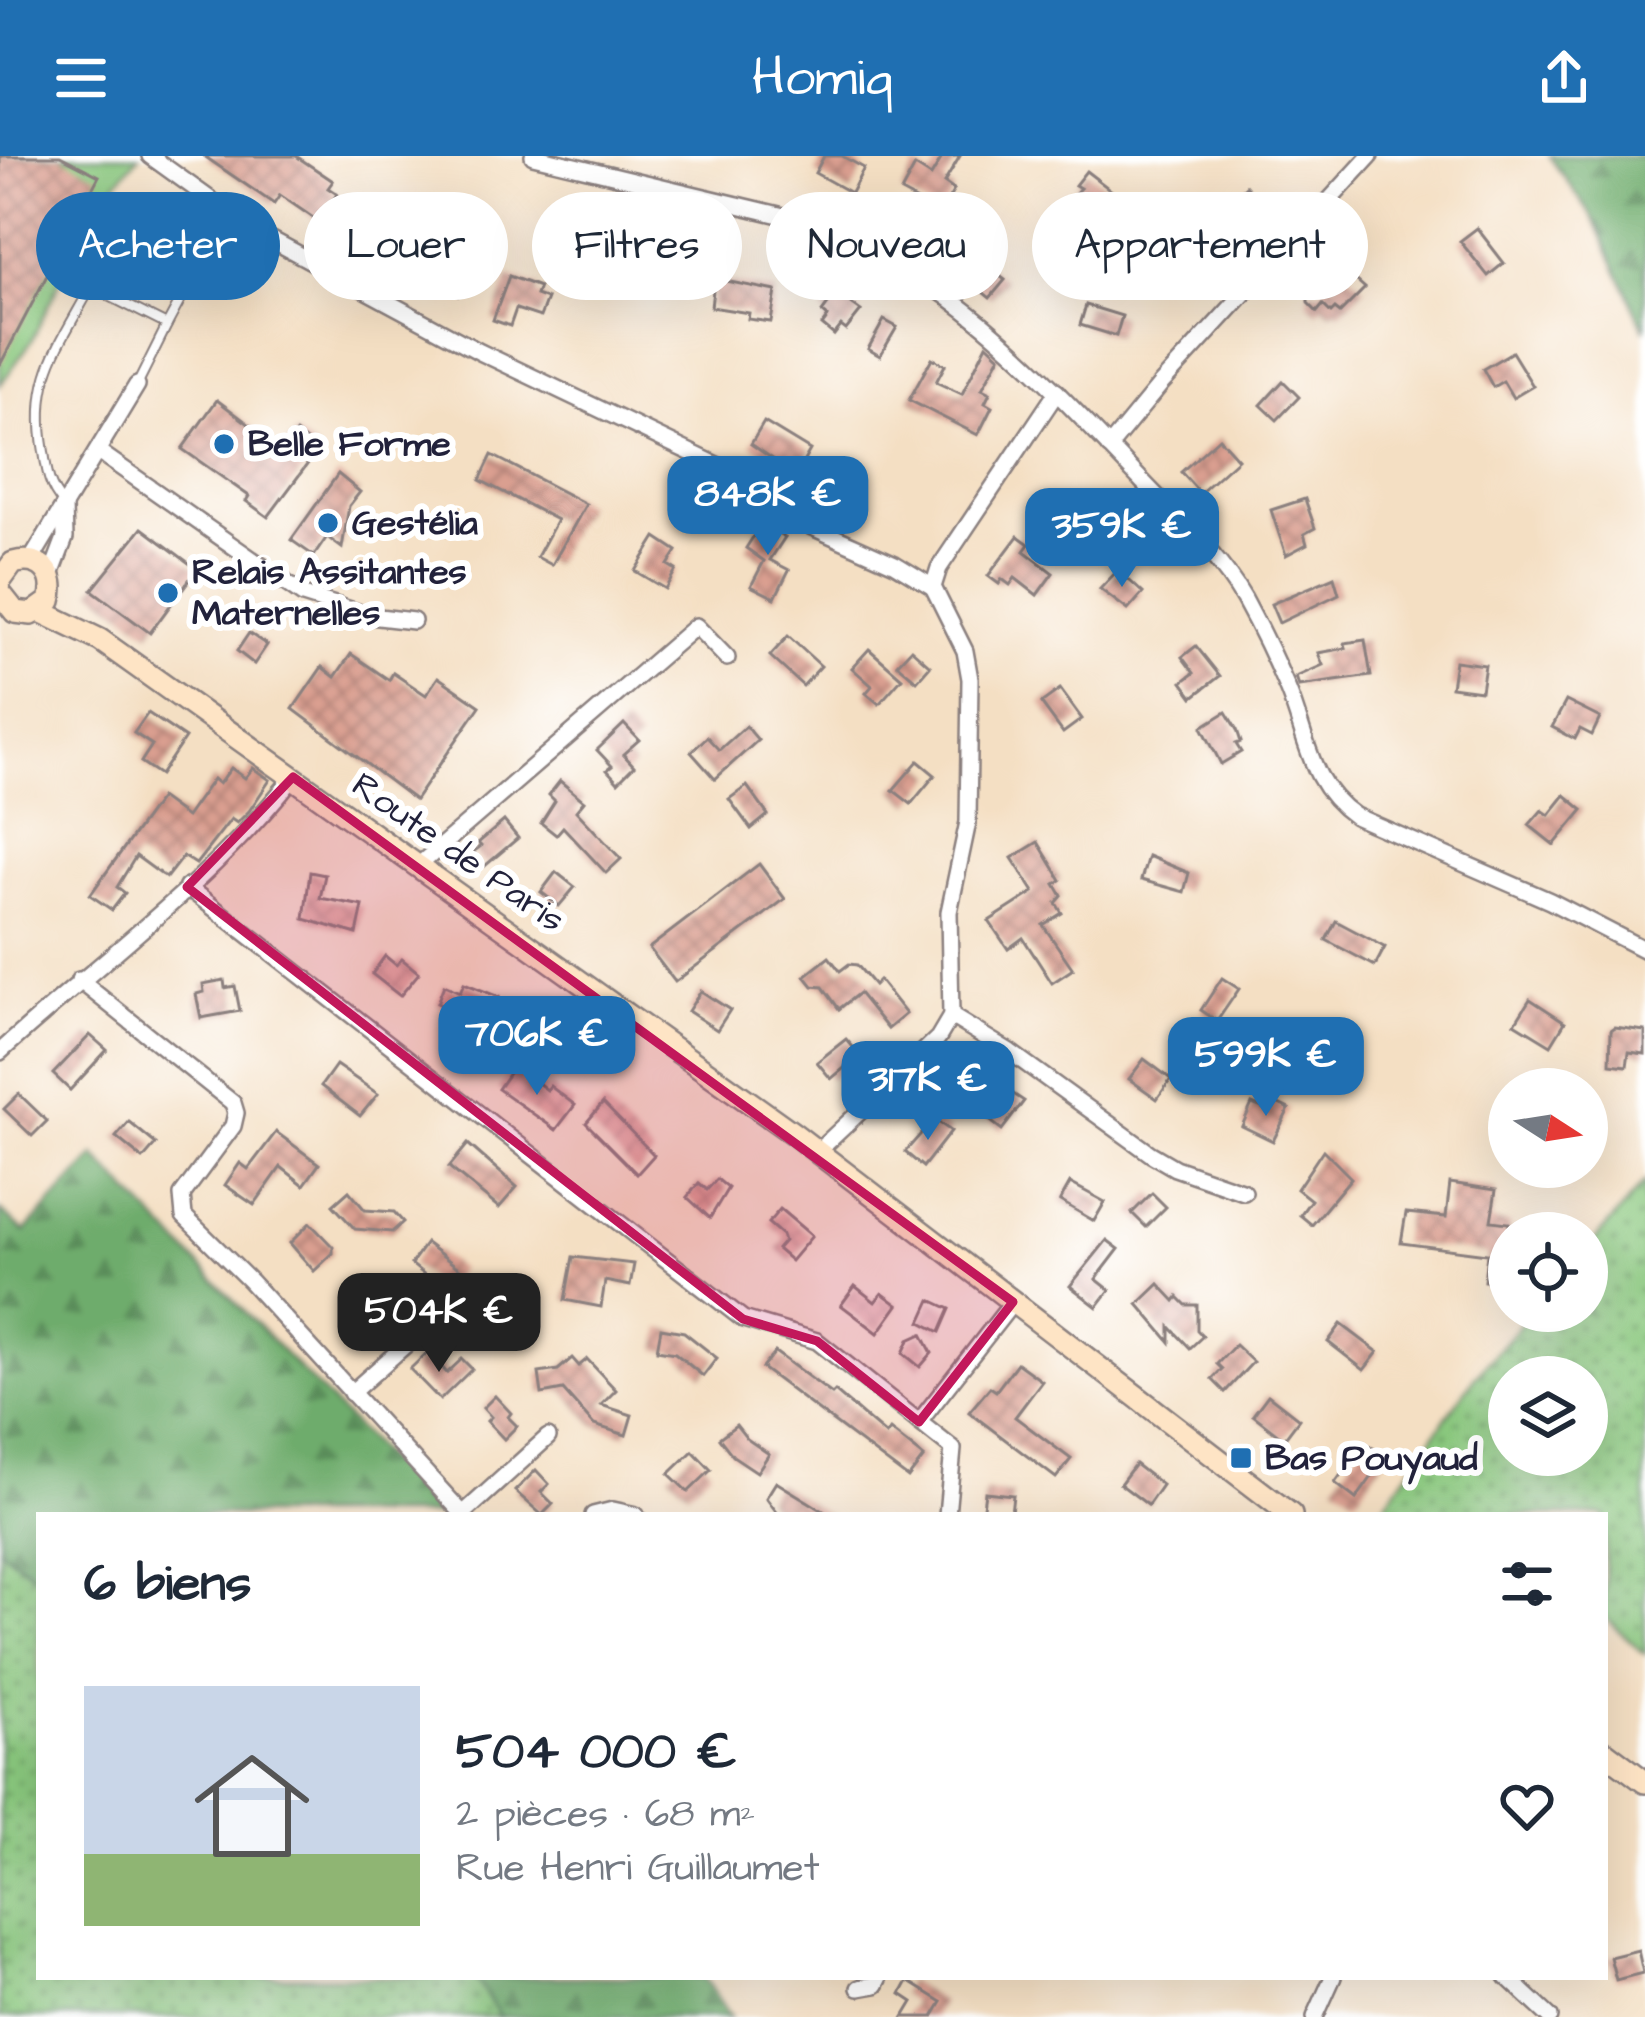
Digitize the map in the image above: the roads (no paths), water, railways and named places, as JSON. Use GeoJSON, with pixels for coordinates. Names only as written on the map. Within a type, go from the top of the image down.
{"type":"FeatureCollection","features":[{"type":"Feature","properties":{"kind":"main road"},"geometry":{"type":"LineString","coordinates":[[0,593],[15,612],[48,593],[11,566]]}},
{"type":"Feature","properties":{"kind":"main road","name":"Route de Paris"},"geometry":{"type":"LineString","coordinates":[[48,593],[100,640],[817,1152],[1287,1512]]}},
{"type":"Feature","properties":{"kind":"main road"},"geometry":{"type":"LineString","coordinates":[[1608,1754],[1645,1781]]}},
{"type":"Feature","properties":{"kind":"street"},"geometry":{"type":"LineString","coordinates":[[150,156],[250,228],[480,352],[744,478],[809,526],[895,564],[933,587],[965,651],[970,679],[968,822],[949,912],[951,1016],[938,1038],[817,1152]]}},
{"type":"Feature","properties":{"kind":"street"},"geometry":{"type":"LineString","coordinates":[[533,156],[813,223],[858,239],[920,274],[1057,392],[1216,559],[1242,596],[1289,694],[1319,782],[1334,801],[1355,816],[1550,901],[1645,950]]}},
{"type":"Feature","properties":{"kind":"street"},"geometry":{"type":"LineString","coordinates":[[1109,447],[1370,156]]}},
{"type":"Feature","properties":{"kind":"street"},"geometry":{"type":"LineString","coordinates":[[11,566],[64,504],[137,385]]}},
{"type":"Feature","properties":{"kind":"street"},"geometry":{"type":"LineString","coordinates":[[933,587],[940,568],[1057,392]]}},
{"type":"Feature","properties":{"kind":"street"},"geometry":{"type":"LineString","coordinates":[[99,452],[303,595],[370,616],[413,621]]}},
{"type":"Feature","properties":{"kind":"street"},"geometry":{"type":"LineString","coordinates":[[48,593],[65,538],[64,504]]}},
{"type":"Feature","properties":{"kind":"street"},"geometry":{"type":"LineString","coordinates":[[418,866],[696,626],[727,658]]}},
{"type":"Feature","properties":{"kind":"street"},"geometry":{"type":"LineString","coordinates":[[0,1052],[187,887],[268,809],[293,777]]}},
{"type":"Feature","properties":{"kind":"street"},"geometry":{"type":"LineString","coordinates":[[187,887],[742,1319],[817,1341],[953,1449],[947,1512]]}},
{"type":"Feature","properties":{"kind":"street"},"geometry":{"type":"LineString","coordinates":[[79,980],[233,1103],[232,1126],[182,1196],[184,1216],[250,1281],[461,1512]]}},
{"type":"Feature","properties":{"kind":"street"},"geometry":{"type":"LineString","coordinates":[[951,1016],[1010,1052],[1150,1154],[1175,1168],[1244,1192]]}},
{"type":"Feature","properties":{"kind":"street"},"geometry":{"type":"LineString","coordinates":[[919,1422],[1013,1302]]}},
{"type":"Feature","properties":{"kind":"street"},"geometry":{"type":"LineString","coordinates":[[351,1393],[428,1324]]}},
{"type":"Feature","properties":{"kind":"street"},"geometry":{"type":"LineString","coordinates":[[465,1512],[548,1437]]}},
{"type":"Feature","properties":{"kind":"street"},"geometry":{"type":"LineString","coordinates":[[859,1988],[878,1980]]}},
{"type":"Feature","properties":{"kind":"street"},"geometry":{"type":"LineString","coordinates":[[1315,2017],[1332,1980]]}},
{"type":"Feature","properties":{"kind":"street"},"geometry":{"type":"LineString","coordinates":[[1510,1980],[1550,2017]]}},
{"type":"Feature","properties":{"kind":"lane"},"geometry":{"type":"LineString","coordinates":[[64,504],[48,479],[41,436],[40,391],[48,363],[92,287],[166,325]]}},
{"type":"Feature","properties":{"kind":"lane"},"geometry":{"type":"LineString","coordinates":[[137,385],[180,300]]}},
{"type":"Feature","properties":{"kind":"place","name":"Belle Forme"},"geometry":{"type":"Point","coordinates":[224,444]}},
{"type":"Feature","properties":{"kind":"place","name":"Gestélia"},"geometry":{"type":"Point","coordinates":[328,523]}},
{"type":"Feature","properties":{"kind":"place","name":"Relais Assitantes Maternelles"},"geometry":{"type":"Point","coordinates":[168,593]}},
{"type":"Feature","properties":{"kind":"place","name":"Bas Pouyaud"},"geometry":{"type":"Point","coordinates":[1241,1458]}}]}
